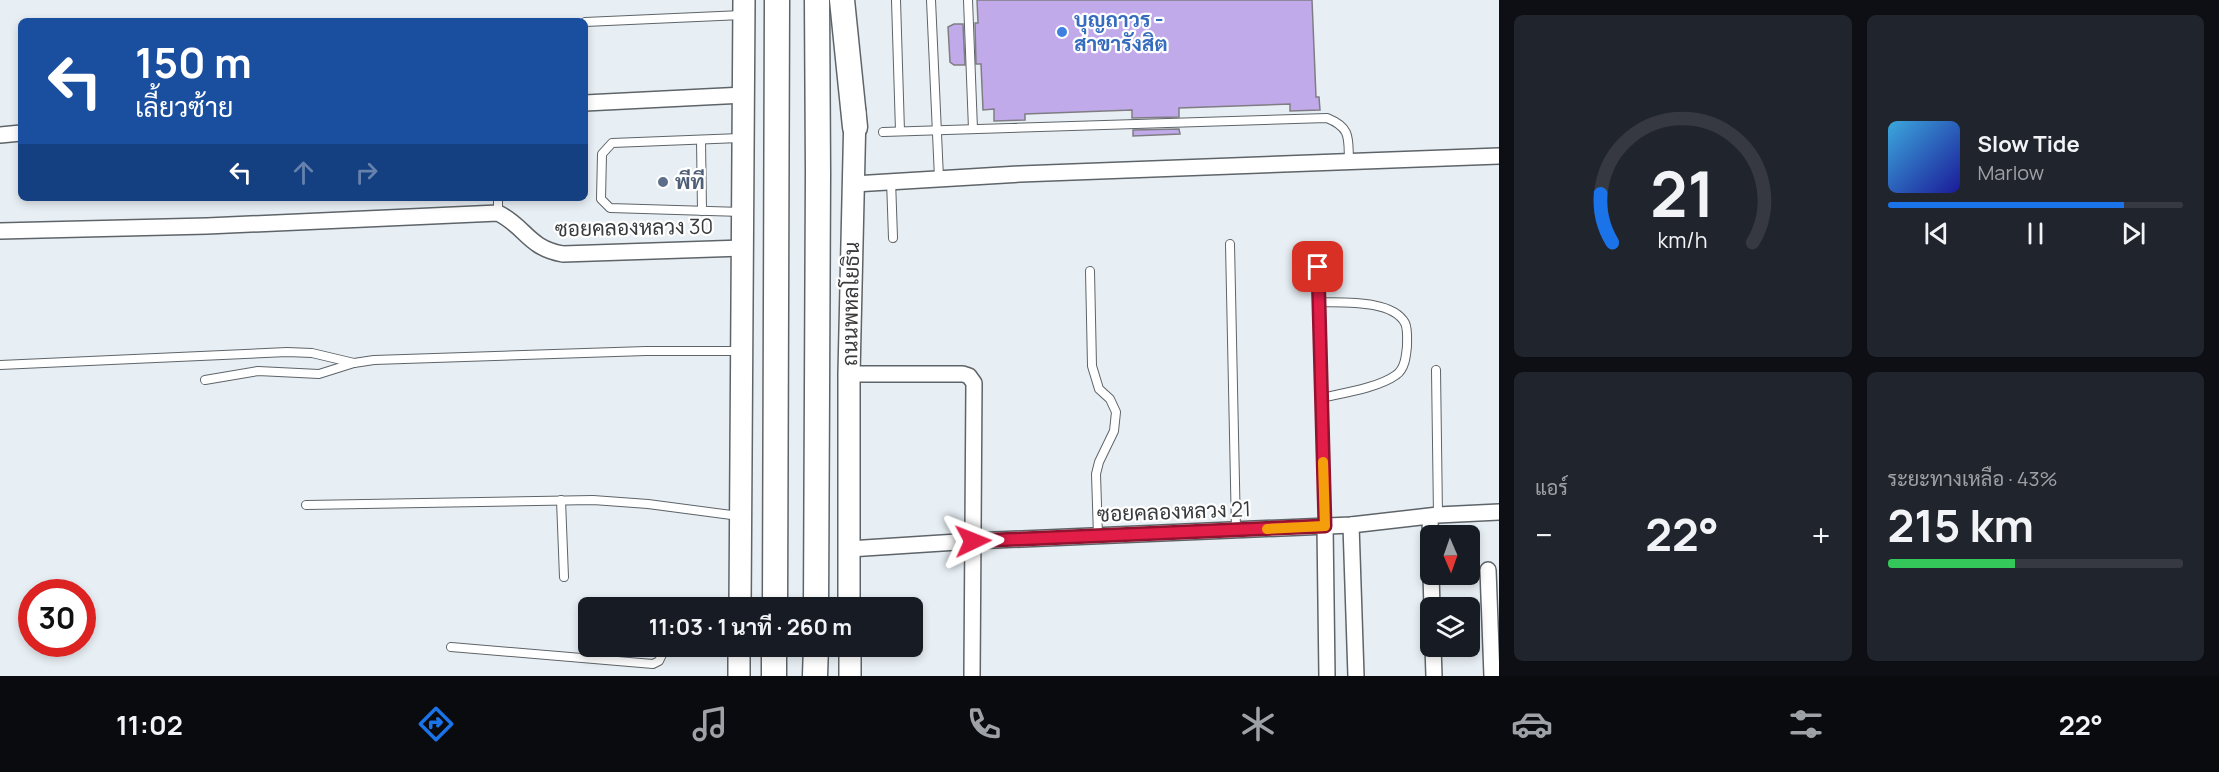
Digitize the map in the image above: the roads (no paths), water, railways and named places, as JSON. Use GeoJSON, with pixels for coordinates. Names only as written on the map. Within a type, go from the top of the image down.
{"type":"FeatureCollection","features":[{"type":"Feature","properties":{"kind":"highway"},"geometry":{"type":"LineString","coordinates":[[775,597],[777,0]]}},
{"type":"Feature","properties":{"kind":"highway","name":"ถนนพหลโยธิน"},"geometry":{"type":"LineString","coordinates":[[816,597],[817,0]]}},
{"type":"Feature","properties":{"kind":"highway"},"geometry":{"type":"LineString","coordinates":[[842,0],[855,127]]}},
{"type":"Feature","properties":{"kind":"highway"},"geometry":{"type":"LineString","coordinates":[[774,657],[774,676]]}},
{"type":"Feature","properties":{"kind":"highway"},"geometry":{"type":"LineString","coordinates":[[815,676],[816,657]]}},
{"type":"Feature","properties":{"kind":"main road","name":"ถนนพหลโยธิน"},"geometry":{"type":"LineString","coordinates":[[849,597],[849,374],[855,127],[855,0]]}},
{"type":"Feature","properties":{"kind":"main road"},"geometry":{"type":"LineString","coordinates":[[740,597],[744,8]]}},
{"type":"Feature","properties":{"kind":"main road"},"geometry":{"type":"LineString","coordinates":[[738,676],[739,657]]}},
{"type":"Feature","properties":{"kind":"main road"},"geometry":{"type":"LineString","coordinates":[[850,657],[850,676]]}},
{"type":"Feature","properties":{"kind":"street"},"geometry":{"type":"LineString","coordinates":[[588,103],[744,95]]}},
{"type":"Feature","properties":{"kind":"street"},"geometry":{"type":"LineString","coordinates":[[0,135],[18,134]]}},
{"type":"Feature","properties":{"kind":"street"},"geometry":{"type":"LineString","coordinates":[[854,184],[891,180],[1499,156]]}},
{"type":"Feature","properties":{"kind":"street","name":"ซอยคลองหลวง 30"},"geometry":{"type":"LineString","coordinates":[[0,231],[207,226],[498,206],[508,218],[547,252],[563,254],[743,248]]}},
{"type":"Feature","properties":{"kind":"street"},"geometry":{"type":"LineString","coordinates":[[849,374],[963,374],[969,376],[974,383],[972,676]]}},
{"type":"Feature","properties":{"kind":"street","name":"ซอยคลองหลวง 21"},"geometry":{"type":"LineString","coordinates":[[849,549],[973,541],[1351,525],[1499,512]]}},
{"type":"Feature","properties":{"kind":"street"},"geometry":{"type":"LineString","coordinates":[[1433,525],[1434,516]]}},
{"type":"Feature","properties":{"kind":"street"},"geometry":{"type":"LineString","coordinates":[[1351,525],[1356,676]]}},
{"type":"Feature","properties":{"kind":"street"},"geometry":{"type":"LineString","coordinates":[[1325,526],[1327,676]]}},
{"type":"Feature","properties":{"kind":"street"},"geometry":{"type":"LineString","coordinates":[[1488,570],[1492,676]]}},
{"type":"Feature","properties":{"kind":"street"},"geometry":{"type":"LineString","coordinates":[[1433,657],[1434,676]]}},
{"type":"Feature","properties":{"kind":"lane"},"geometry":{"type":"LineString","coordinates":[[896,0],[900,131]]}},
{"type":"Feature","properties":{"kind":"lane"},"geometry":{"type":"LineString","coordinates":[[931,0],[939,178]]}},
{"type":"Feature","properties":{"kind":"lane"},"geometry":{"type":"LineString","coordinates":[[968,0],[973,129]]}},
{"type":"Feature","properties":{"kind":"lane"},"geometry":{"type":"LineString","coordinates":[[588,22],[744,8]]}},
{"type":"Feature","properties":{"kind":"lane"},"geometry":{"type":"LineString","coordinates":[[883,132],[1328,118],[1340,123],[1347,132],[1349,162]]}},
{"type":"Feature","properties":{"kind":"lane"},"geometry":{"type":"LineString","coordinates":[[743,212],[610,208],[602,199],[602,154],[612,143],[744,138]]}},
{"type":"Feature","properties":{"kind":"lane"},"geometry":{"type":"LineString","coordinates":[[701,140],[702,211]]}},
{"type":"Feature","properties":{"kind":"lane"},"geometry":{"type":"LineString","coordinates":[[891,180],[893,238]]}},
{"type":"Feature","properties":{"kind":"lane"},"geometry":{"type":"LineString","coordinates":[[1230,244],[1236,530]]}},
{"type":"Feature","properties":{"kind":"lane"},"geometry":{"type":"LineString","coordinates":[[1317,250],[1325,526]]}},
{"type":"Feature","properties":{"kind":"lane"},"geometry":{"type":"LineString","coordinates":[[1090,271],[1092,366],[1099,389],[1110,399],[1116,412],[1114,430],[1096,474],[1098,536]]}},
{"type":"Feature","properties":{"kind":"lane"},"geometry":{"type":"LineString","coordinates":[[1318,302],[1366,303],[1397,314],[1406,325],[1407,345],[1404,364],[1398,374],[1381,383],[1321,398]]}},
{"type":"Feature","properties":{"kind":"lane"},"geometry":{"type":"LineString","coordinates":[[205,380],[258,370],[319,374],[354,363],[374,360],[742,351]]}},
{"type":"Feature","properties":{"kind":"lane"},"geometry":{"type":"LineString","coordinates":[[0,365],[287,352],[312,353],[354,363]]}},
{"type":"Feature","properties":{"kind":"lane"},"geometry":{"type":"LineString","coordinates":[[1434,516],[1436,370]]}},
{"type":"Feature","properties":{"kind":"lane"},"geometry":{"type":"LineString","coordinates":[[306,506],[561,500],[621,501],[741,516]]}},
{"type":"Feature","properties":{"kind":"lane"},"geometry":{"type":"LineString","coordinates":[[561,500],[564,577]]}},
{"type":"Feature","properties":{"kind":"lane"},"geometry":{"type":"LineString","coordinates":[[451,647],[653,664],[659,662],[661,657]]}},
{"type":"Feature","properties":{"kind":"place","name":"บุญถาวร - สาขารังสิต"},"geometry":{"type":"Point","coordinates":[1062,32]}},
{"type":"Feature","properties":{"kind":"place","name":"พีที"},"geometry":{"type":"Point","coordinates":[663,182]}}]}
